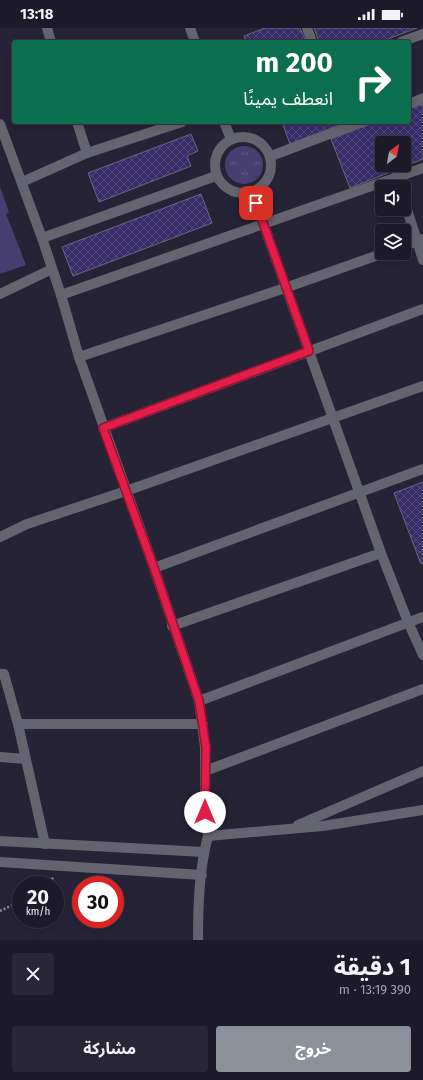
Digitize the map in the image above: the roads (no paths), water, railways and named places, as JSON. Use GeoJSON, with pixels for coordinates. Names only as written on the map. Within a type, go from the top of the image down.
{"type":"FeatureCollection","features":[{"type":"Feature","properties":{"kind":"street"},"geometry":{"type":"LineString","coordinates":[[47,28],[50,40]]}},
{"type":"Feature","properties":{"kind":"street"},"geometry":{"type":"LineString","coordinates":[[190,28],[192,40]]}},
{"type":"Feature","properties":{"kind":"street"},"geometry":{"type":"LineString","coordinates":[[306,28],[311,40]]}},
{"type":"Feature","properties":{"kind":"street"},"geometry":{"type":"LineString","coordinates":[[406,40],[423,34]]}},
{"type":"Feature","properties":{"kind":"street"},"geometry":{"type":"LineString","coordinates":[[411,103],[423,98]]}},
{"type":"Feature","properties":{"kind":"street"},"geometry":{"type":"LineString","coordinates":[[0,124],[3,143],[22,182],[42,238],[103,428],[154,568],[172,626],[199,701],[206,747],[205,812],[208,836],[204,852],[198,901],[198,940]]}},
{"type":"Feature","properties":{"kind":"street"},"geometry":{"type":"LineString","coordinates":[[78,124],[87,153]]}},
{"type":"Feature","properties":{"kind":"street"},"geometry":{"type":"LineString","coordinates":[[22,182],[87,153],[176,124]]}},
{"type":"Feature","properties":{"kind":"street"},"geometry":{"type":"LineString","coordinates":[[225,124],[231,139]]}},
{"type":"Feature","properties":{"kind":"street"},"geometry":{"type":"LineString","coordinates":[[271,156],[356,124]]}},
{"type":"Feature","properties":{"kind":"street"},"geometry":{"type":"LineString","coordinates":[[242,136],[255,138],[265,146],[271,156],[272,167],[269,178],[262,187],[252,192],[239,193],[227,188],[216,176],[214,168],[216,156],[221,146],[231,139],[242,136]]}},
{"type":"Feature","properties":{"kind":"street"},"geometry":{"type":"LineString","coordinates":[[402,180],[423,168]]}},
{"type":"Feature","properties":{"kind":"street"},"geometry":{"type":"LineString","coordinates":[[42,238],[216,176]]}},
{"type":"Feature","properties":{"kind":"street"},"geometry":{"type":"LineString","coordinates":[[61,295],[264,224],[375,189]]}},
{"type":"Feature","properties":{"kind":"street"},"geometry":{"type":"LineString","coordinates":[[252,192],[285,288],[334,418],[381,552],[408,622],[423,655]]}},
{"type":"Feature","properties":{"kind":"street"},"geometry":{"type":"LineString","coordinates":[[410,216],[420,240],[423,260]]}},
{"type":"Feature","properties":{"kind":"street"},"geometry":{"type":"LineString","coordinates":[[79,357],[375,256]]}},
{"type":"Feature","properties":{"kind":"street"},"geometry":{"type":"LineString","coordinates":[[0,294],[52,269]]}},
{"type":"Feature","properties":{"kind":"street"},"geometry":{"type":"LineString","coordinates":[[103,428],[423,309]]}},
{"type":"Feature","properties":{"kind":"street"},"geometry":{"type":"LineString","coordinates":[[0,537],[27,524],[126,491],[423,386]]}},
{"type":"Feature","properties":{"kind":"street"},"geometry":{"type":"LineString","coordinates":[[154,568],[423,469]]}},
{"type":"Feature","properties":{"kind":"street"},"geometry":{"type":"LineString","coordinates":[[172,626],[381,552]]}},
{"type":"Feature","properties":{"kind":"street"},"geometry":{"type":"LineString","coordinates":[[199,701],[423,617]]}},
{"type":"Feature","properties":{"kind":"street"},"geometry":{"type":"LineString","coordinates":[[0,674],[4,674],[18,724],[45,844]]}},
{"type":"Feature","properties":{"kind":"street"},"geometry":{"type":"LineString","coordinates":[[206,772],[423,689]]}},
{"type":"Feature","properties":{"kind":"street"},"geometry":{"type":"LineString","coordinates":[[18,724],[202,724]]}},
{"type":"Feature","properties":{"kind":"street"},"geometry":{"type":"LineString","coordinates":[[0,757],[26,759]]}},
{"type":"Feature","properties":{"kind":"street"},"geometry":{"type":"LineString","coordinates":[[290,828],[423,771]]}},
{"type":"Feature","properties":{"kind":"street"},"geometry":{"type":"LineString","coordinates":[[208,836],[323,826],[423,810]]}},
{"type":"Feature","properties":{"kind":"street"},"geometry":{"type":"LineString","coordinates":[[0,841],[204,852]]}},
{"type":"Feature","properties":{"kind":"street"},"geometry":{"type":"LineString","coordinates":[[0,862],[202,876]]}}]}
